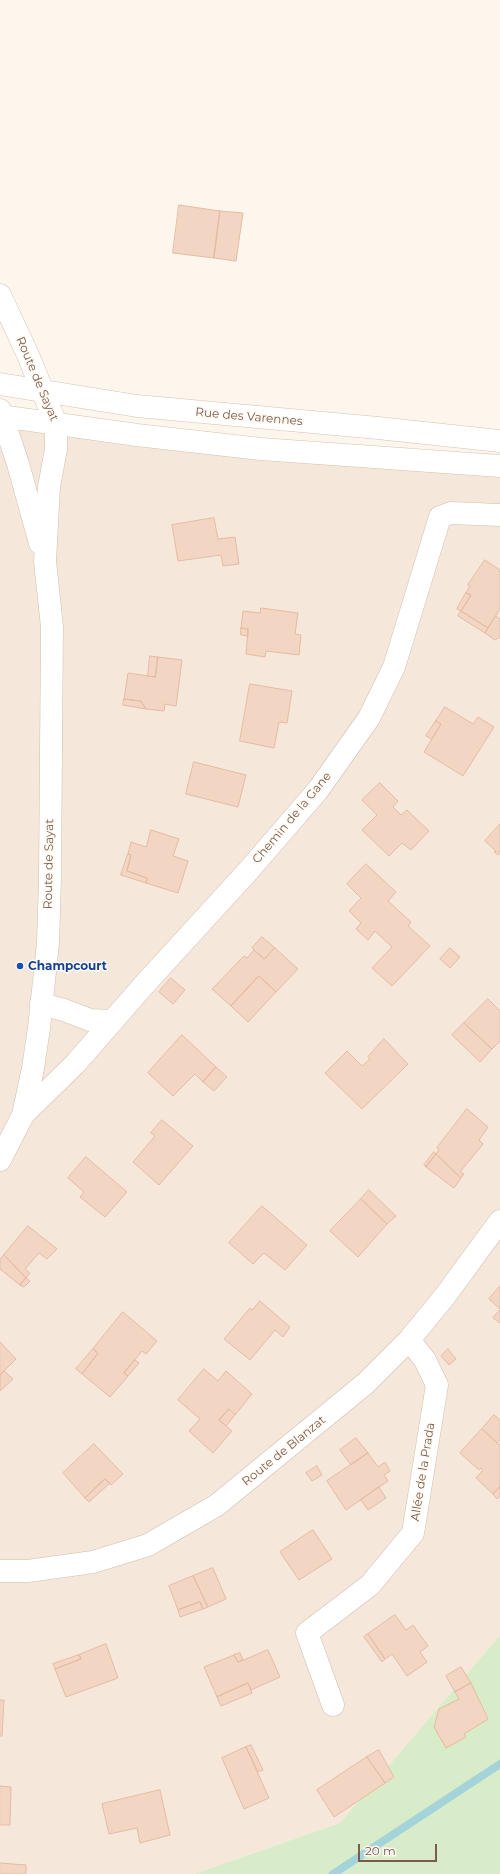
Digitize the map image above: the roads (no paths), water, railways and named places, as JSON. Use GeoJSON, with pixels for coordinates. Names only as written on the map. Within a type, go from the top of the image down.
{"type":"FeatureCollection","features":[{"type":"Feature","properties":{"kind":"street","name":"Route de Sayat"},"geometry":{"type":"LineString","coordinates":[[0,295],[56,424],[56,449],[49,487],[45,561],[52,627],[48,943],[33,1068],[22,1115],[0,1160]]}},
{"type":"Feature","properties":{"kind":"street","name":"Rue des Varennes"},"geometry":{"type":"LineString","coordinates":[[0,384],[137,406],[498,440]]}},
{"type":"Feature","properties":{"kind":"street","name":"Route de Sayat"},"geometry":{"type":"LineString","coordinates":[[1,414],[18,464],[45,561]]}},
{"type":"Feature","properties":{"kind":"street"},"geometry":{"type":"LineString","coordinates":[[1,414],[137,436],[261,449],[496,466],[498,440]]}},
{"type":"Feature","properties":{"kind":"street","name":"Chemin de la Gane"},"geometry":{"type":"LineString","coordinates":[[22,1115],[76,1063],[112,1021],[249,870],[318,790],[369,718],[394,667],[440,517],[451,513],[500,516]]}},
{"type":"Feature","properties":{"kind":"street"},"geometry":{"type":"LineString","coordinates":[[41,1004],[64,1010],[90,1020],[112,1021]]}},
{"type":"Feature","properties":{"kind":"street","name":"Route de Blanzat"},"geometry":{"type":"LineString","coordinates":[[0,1571],[28,1571],[93,1562],[148,1545],[217,1505],[366,1384],[409,1340],[445,1296],[500,1221]]}},
{"type":"Feature","properties":{"kind":"street","name":"Allée de la Prada"},"geometry":{"type":"LineString","coordinates":[[333,1705],[307,1633],[370,1585],[413,1533],[437,1385],[425,1360],[409,1340]]}},
{"type":"Feature","properties":{"kind":"waterway"},"geometry":{"type":"LineString","coordinates":[[333,1874],[500,1764]]}},
{"type":"Feature","properties":{"kind":"place","name":"Champcourt"},"geometry":{"type":"Point","coordinates":[20,966]}}]}
